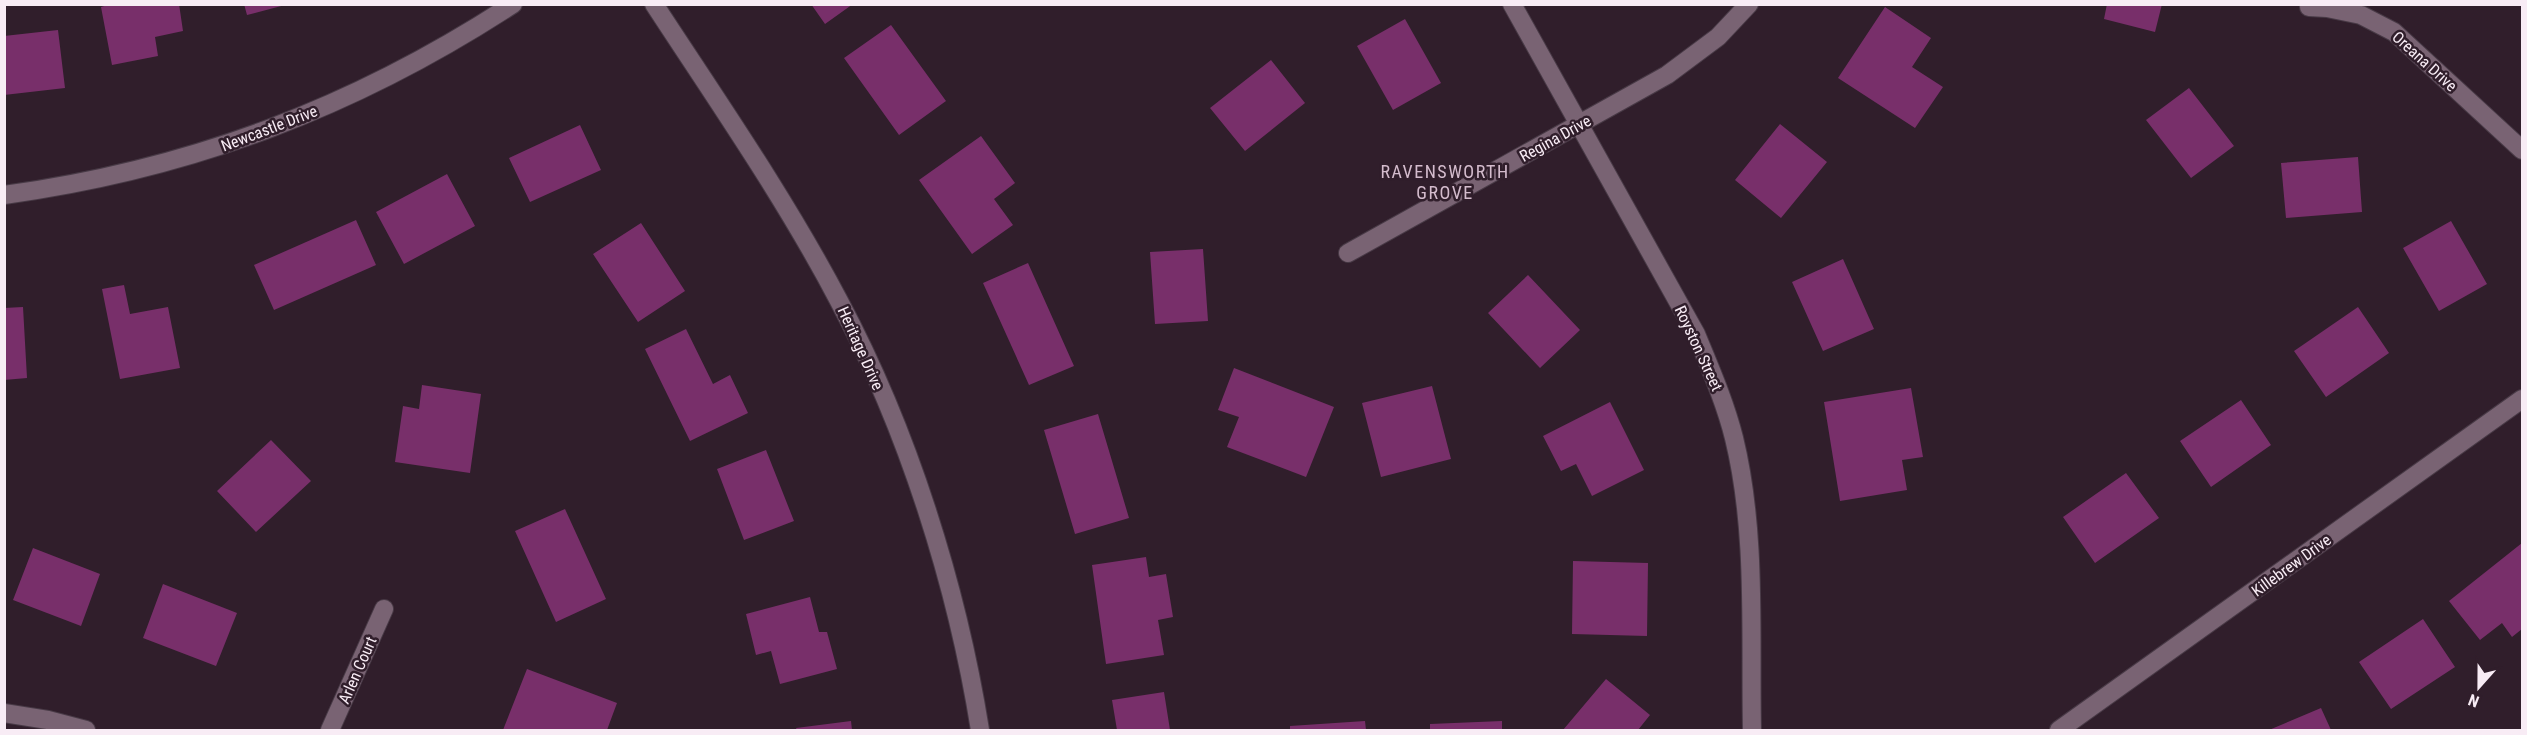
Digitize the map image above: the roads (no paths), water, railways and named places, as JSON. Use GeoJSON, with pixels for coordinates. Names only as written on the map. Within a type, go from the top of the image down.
{"type":"FeatureCollection","features":[{"type":"Feature","properties":{"kind":"street","name":"Newcastle Drive"},"geometry":{"type":"LineString","coordinates":[[4,195],[68,186],[176,161],[270,130],[366,89],[456,42],[513,4]]}},
{"type":"Feature","properties":{"kind":"street","name":"Heritage Drive"},"geometry":{"type":"LineString","coordinates":[[654,4],[774,186],[840,301],[868,361],[912,466],[948,580],[973,687],[980,730]]}},
{"type":"Feature","properties":{"kind":"street","name":"Royston Street"},"geometry":{"type":"LineString","coordinates":[[1512,4],[1696,334],[1719,390],[1734,438],[1745,501],[1752,730]]}},
{"type":"Feature","properties":{"kind":"street","name":"Regina Drive"},"geometry":{"type":"LineString","coordinates":[[1348,253],[1667,75],[1718,37],[1749,4]]}},
{"type":"Feature","properties":{"kind":"street","name":"Oreana Drive"},"geometry":{"type":"LineString","coordinates":[[2309,7],[2361,15],[2394,32],[2523,150]]}},
{"type":"Feature","properties":{"kind":"street","name":"Killebrew Drive"},"geometry":{"type":"LineString","coordinates":[[2059,730],[2523,399]]}},
{"type":"Feature","properties":{"kind":"street","name":"Arlen Court"},"geometry":{"type":"LineString","coordinates":[[330,730],[384,609]]}},
{"type":"Feature","properties":{"kind":"street"},"geometry":{"type":"LineString","coordinates":[[4,713],[48,720],[86,730]]}},
{"type":"Feature","properties":{"kind":"district","name":"RAVENSWORTH GROVE"},"geometry":{"type":"Point","coordinates":[1445,182]}}]}
